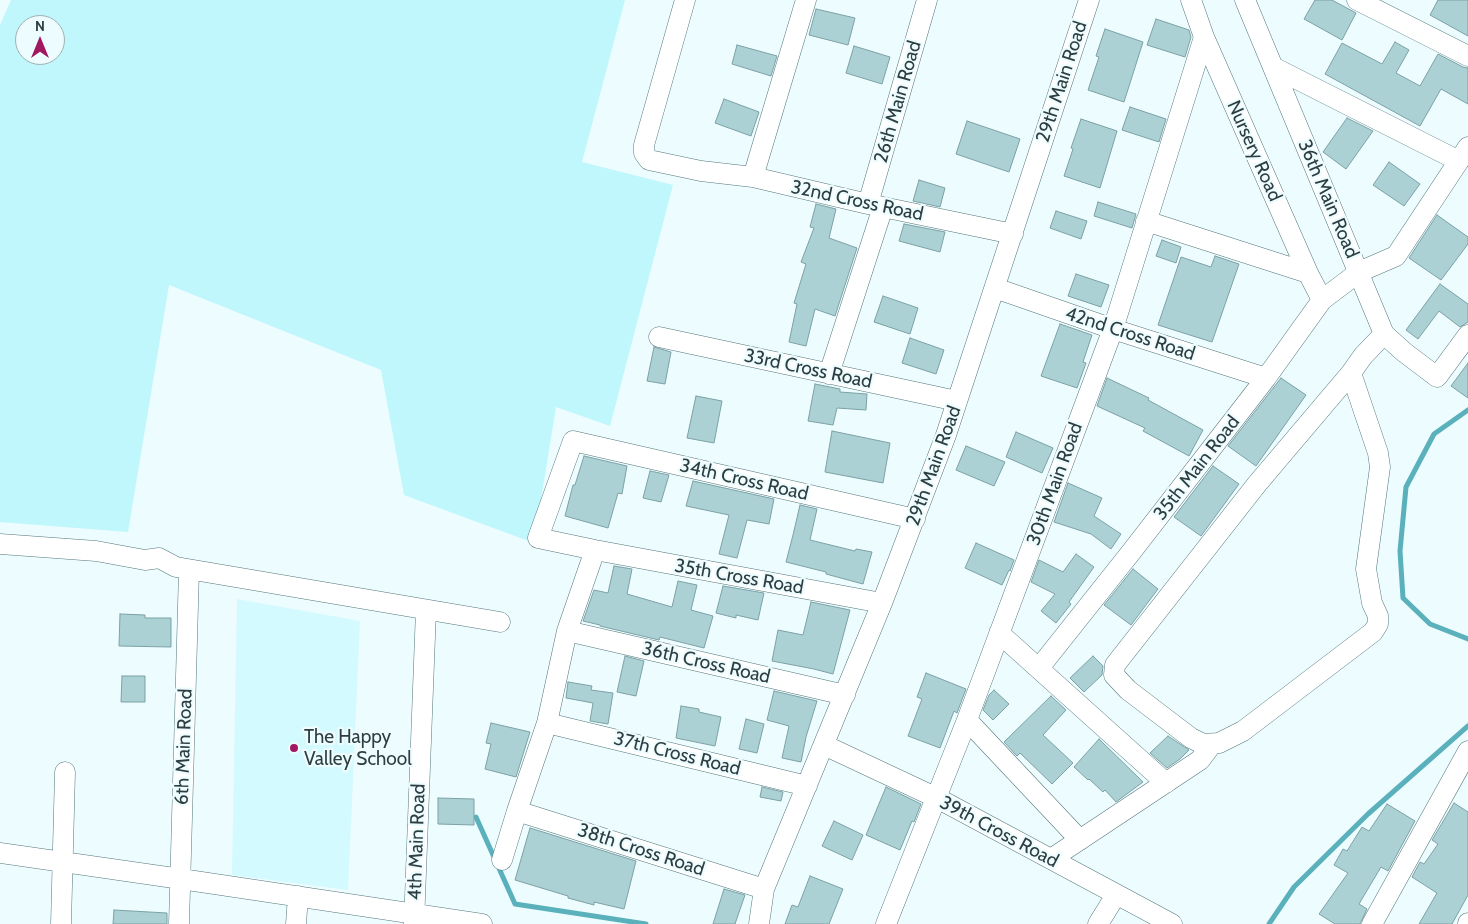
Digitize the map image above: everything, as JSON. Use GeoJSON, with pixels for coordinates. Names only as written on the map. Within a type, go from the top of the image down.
{"type":"FeatureCollection","features":[{"type":"Feature","properties":{"kind":"street","name":"32nd Cross Road"},"geometry":{"type":"LineString","coordinates":[[684,0],[644,144],[644,153],[649,160],[701,172],[753,177],[876,206],[1013,234]]}},
{"type":"Feature","properties":{"kind":"street"},"geometry":{"type":"LineString","coordinates":[[753,177],[806,0]]}},
{"type":"Feature","properties":{"kind":"street","name":"26th Main Road"},"geometry":{"type":"LineString","coordinates":[[829,374],[876,206],[927,0]]}},
{"type":"Feature","properties":{"kind":"street","name":"29th Main Road"},"geometry":{"type":"LineString","coordinates":[[759,924],[764,889],[882,603],[946,435],[1089,0]]}},
{"type":"Feature","properties":{"kind":"street","name":"Nursery Road"},"geometry":{"type":"LineString","coordinates":[[1191,0],[1204,38],[1308,273],[1322,300]]}},
{"type":"Feature","properties":{"kind":"street","name":"36th Main Road"},"geometry":{"type":"LineString","coordinates":[[1245,0],[1384,334],[1437,377],[1468,335]]}},
{"type":"Feature","properties":{"kind":"street"},"geometry":{"type":"LineString","coordinates":[[1357,0],[1468,56]]}},
{"type":"Feature","properties":{"kind":"street","name":"30th Main Road"},"geometry":{"type":"LineString","coordinates":[[886,924],[967,720],[1112,329],[1204,38]]}},
{"type":"Feature","properties":{"kind":"street"},"geometry":{"type":"LineString","coordinates":[[1273,67],[1463,154]]}},
{"type":"Feature","properties":{"kind":"street","name":"35th Main Road"},"geometry":{"type":"LineString","coordinates":[[1039,668],[1266,378],[1322,300],[1359,272],[1396,256],[1463,154]]}},
{"type":"Feature","properties":{"kind":"street"},"geometry":{"type":"LineString","coordinates":[[1146,221],[1308,273]]}},
{"type":"Feature","properties":{"kind":"street","name":"42nd Cross Road"},"geometry":{"type":"LineString","coordinates":[[995,288],[1112,329],[1266,378]]}},
{"type":"Feature","properties":{"kind":"street"},"geometry":{"type":"LineString","coordinates":[[1351,373],[1378,453],[1380,466],[1366,569],[1372,603],[1378,616],[1378,624],[1373,632],[1243,731],[1219,744],[1203,744],[1191,738],[1128,690],[1114,675],[1115,665],[1257,484],[1351,373],[1363,356],[1384,334]]}},
{"type":"Feature","properties":{"kind":"street","name":"33rd Cross Road"},"geometry":{"type":"LineString","coordinates":[[659,337],[958,401]]}},
{"type":"Feature","properties":{"kind":"street","name":"34th Cross Road"},"geometry":{"type":"LineString","coordinates":[[573,441],[915,519]]}},
{"type":"Feature","properties":{"kind":"street","name":"35th Cross Road"},"geometry":{"type":"LineString","coordinates":[[573,441],[538,538],[882,603]]}},
{"type":"Feature","properties":{"kind":"street"},"geometry":{"type":"LineString","coordinates":[[0,544],[96,551],[145,560],[158,558],[183,568],[500,622]]}},
{"type":"Feature","properties":{"kind":"street"},"geometry":{"type":"LineString","coordinates":[[502,860],[547,723],[567,631],[596,550]]}},
{"type":"Feature","properties":{"kind":"street","name":"6th Main Road"},"geometry":{"type":"LineString","coordinates":[[179,924],[183,568]]}},
{"type":"Feature","properties":{"kind":"street","name":"4th Main Road"},"geometry":{"type":"LineString","coordinates":[[414,919],[426,610]]}},
{"type":"Feature","properties":{"kind":"street","name":"36th Cross Road"},"geometry":{"type":"LineString","coordinates":[[567,631],[844,695]]}},
{"type":"Feature","properties":{"kind":"street"},"geometry":{"type":"LineString","coordinates":[[999,633],[1166,783]]}},
{"type":"Feature","properties":{"kind":"street"},"geometry":{"type":"LineString","coordinates":[[967,720],[1080,840]]}},
{"type":"Feature","properties":{"kind":"street","name":"37th Cross Road"},"geometry":{"type":"LineString","coordinates":[[547,723],[807,786]]}},
{"type":"Feature","properties":{"kind":"street"},"geometry":{"type":"LineString","coordinates":[[1062,865],[1080,840],[1200,760],[1212,744]]}},
{"type":"Feature","properties":{"kind":"street","name":"39th Cross Road"},"geometry":{"type":"LineString","coordinates":[[824,745],[937,798],[1172,924]]}},
{"type":"Feature","properties":{"kind":"street"},"geometry":{"type":"LineString","coordinates":[[1372,924],[1468,750]]}},
{"type":"Feature","properties":{"kind":"street"},"geometry":{"type":"LineString","coordinates":[[61,924],[65,772]]}},
{"type":"Feature","properties":{"kind":"street","name":"38th Cross Road"},"geometry":{"type":"LineString","coordinates":[[517,811],[764,889]]}},
{"type":"Feature","properties":{"kind":"street"},"geometry":{"type":"LineString","coordinates":[[0,854],[298,896],[414,919],[482,924]]}},
{"type":"Feature","properties":{"kind":"street"},"geometry":{"type":"LineString","coordinates":[[1098,924],[1116,895]]}},
{"type":"Feature","properties":{"kind":"street"},"geometry":{"type":"LineString","coordinates":[[296,924],[298,896]]}},
{"type":"Feature","properties":{"kind":"shaded area"},"geometry":{"type":"Polygon","coordinates":[[[11,0],[625,0],[582,162],[673,185],[610,426],[556,407],[534,543],[404,495],[381,370],[169,285],[128,532],[0,522],[0,25],[11,0]]]}},
{"type":"Feature","properties":{"kind":"shaded area","name":"The Happy Valley School"},"geometry":{"type":"Polygon","coordinates":[[[237,599],[360,621],[348,890],[232,875],[237,599]]]}},
{"type":"Feature","properties":{"kind":"building"},"geometry":{"type":"Polygon","coordinates":[[[1315,0],[1332,0],[1356,13],[1342,40],[1304,19],[1315,0]]]}},
{"type":"Feature","properties":{"kind":"building"},"geometry":{"type":"Polygon","coordinates":[[[1438,0],[1468,0],[1468,36],[1430,15],[1438,0]]]}},
{"type":"Feature","properties":{"kind":"building"},"geometry":{"type":"Polygon","coordinates":[[[816,9],[855,18],[848,45],[809,35],[816,9]]]}},
{"type":"Feature","properties":{"kind":"building"},"geometry":{"type":"Polygon","coordinates":[[[1156,19],[1189,30],[1191,37],[1185,57],[1147,45],[1156,19]]]}},
{"type":"Feature","properties":{"kind":"building"},"geometry":{"type":"Polygon","coordinates":[[[1105,29],[1143,42],[1124,102],[1088,90],[1099,57],[1096,56],[1105,29]]]}},
{"type":"Feature","properties":{"kind":"building"},"geometry":{"type":"Polygon","coordinates":[[[1395,42],[1409,50],[1396,73],[1420,86],[1438,54],[1468,68],[1468,104],[1441,89],[1420,126],[1325,74],[1342,43],[1382,64],[1395,42]]]}},
{"type":"Feature","properties":{"kind":"building"},"geometry":{"type":"Polygon","coordinates":[[[737,45],[777,56],[771,76],[732,64],[737,45]]]}},
{"type":"Feature","properties":{"kind":"building"},"geometry":{"type":"Polygon","coordinates":[[[854,46],[890,57],[882,84],[846,73],[854,46]]]}},
{"type":"Feature","properties":{"kind":"building"},"geometry":{"type":"Polygon","coordinates":[[[724,99],[759,112],[751,136],[715,123],[724,99]]]}},
{"type":"Feature","properties":{"kind":"building"},"geometry":{"type":"Polygon","coordinates":[[[1130,107],[1166,119],[1159,142],[1122,130],[1130,107]]]}},
{"type":"Feature","properties":{"kind":"building"},"geometry":{"type":"Polygon","coordinates":[[[1347,118],[1373,131],[1346,169],[1323,152],[1347,118]]]}},
{"type":"Feature","properties":{"kind":"building"},"geometry":{"type":"Polygon","coordinates":[[[1081,119],[1117,131],[1100,188],[1064,176],[1081,119]]]}},
{"type":"Feature","properties":{"kind":"building"},"geometry":{"type":"Polygon","coordinates":[[[967,121],[1020,139],[1009,172],[956,154],[967,121]]]}},
{"type":"Feature","properties":{"kind":"building"},"geometry":{"type":"Polygon","coordinates":[[[1389,162],[1420,184],[1404,206],[1373,185],[1389,162]]]}},
{"type":"Feature","properties":{"kind":"building"},"geometry":{"type":"Polygon","coordinates":[[[919,180],[945,188],[940,207],[913,201],[919,180]]]}},
{"type":"Feature","properties":{"kind":"building"},"geometry":{"type":"Polygon","coordinates":[[[1098,202],[1136,214],[1132,228],[1094,216],[1098,202]]]}},
{"type":"Feature","properties":{"kind":"building"},"geometry":{"type":"Polygon","coordinates":[[[816,204],[836,209],[829,238],[857,248],[835,316],[815,309],[806,346],[789,342],[797,304],[794,303],[806,264],[801,262],[814,228],[810,227],[816,204]]]}},
{"type":"Feature","properties":{"kind":"building"},"geometry":{"type":"Polygon","coordinates":[[[1056,211],[1087,221],[1081,239],[1050,228],[1056,211]]]}},
{"type":"Feature","properties":{"kind":"building"},"geometry":{"type":"Polygon","coordinates":[[[1437,215],[1468,237],[1468,244],[1441,280],[1409,258],[1437,215]]]}},
{"type":"Feature","properties":{"kind":"building"},"geometry":{"type":"Polygon","coordinates":[[[904,224],[945,232],[940,252],[899,241],[904,224]]]}},
{"type":"Feature","properties":{"kind":"building"},"geometry":{"type":"Polygon","coordinates":[[[1162,240],[1181,247],[1176,263],[1156,256],[1162,240]]]}},
{"type":"Feature","properties":{"kind":"building"},"geometry":{"type":"Polygon","coordinates":[[[1215,256],[1239,264],[1212,342],[1158,325],[1181,257],[1211,267],[1215,256]]]}},
{"type":"Feature","properties":{"kind":"building"},"geometry":{"type":"Polygon","coordinates":[[[1076,274],[1109,285],[1101,307],[1068,296],[1076,274]]]}},
{"type":"Feature","properties":{"kind":"building"},"geometry":{"type":"Polygon","coordinates":[[[1440,284],[1468,304],[1468,322],[1460,327],[1439,311],[1418,339],[1406,330],[1440,284]]]}},
{"type":"Feature","properties":{"kind":"building"},"geometry":{"type":"Polygon","coordinates":[[[883,296],[918,308],[910,334],[874,322],[883,296]]]}},
{"type":"Feature","properties":{"kind":"building"},"geometry":{"type":"Polygon","coordinates":[[[1060,324],[1092,335],[1083,362],[1086,363],[1077,388],[1041,376],[1060,324]]]}},
{"type":"Feature","properties":{"kind":"building"},"geometry":{"type":"Polygon","coordinates":[[[910,338],[944,350],[936,374],[902,363],[910,338]]]}},
{"type":"Feature","properties":{"kind":"building"},"geometry":{"type":"Polygon","coordinates":[[[654,347],[671,352],[665,384],[647,381],[654,347]]]}},
{"type":"Feature","properties":{"kind":"building"},"geometry":{"type":"Polygon","coordinates":[[[1468,363],[1468,398],[1451,386],[1468,363]]]}},
{"type":"Feature","properties":{"kind":"building"},"geometry":{"type":"Polygon","coordinates":[[[1107,378],[1149,398],[1148,400],[1203,430],[1189,456],[1143,431],[1145,428],[1097,406],[1107,378]]]}},
{"type":"Feature","properties":{"kind":"building"},"geometry":{"type":"Polygon","coordinates":[[[1281,378],[1306,395],[1256,466],[1228,446],[1281,378]]]}},
{"type":"Feature","properties":{"kind":"building"},"geometry":{"type":"Polygon","coordinates":[[[815,384],[840,389],[840,392],[867,394],[866,410],[837,408],[833,425],[808,421],[815,384]]]}},
{"type":"Feature","properties":{"kind":"building"},"geometry":{"type":"Polygon","coordinates":[[[696,396],[722,401],[714,443],[687,438],[696,396]]]}},
{"type":"Feature","properties":{"kind":"building"},"geometry":{"type":"Polygon","coordinates":[[[832,431],[890,443],[883,483],[825,472],[832,431]]]}},
{"type":"Feature","properties":{"kind":"building"},"geometry":{"type":"Polygon","coordinates":[[[1016,432],[1053,448],[1042,473],[1006,457],[1016,432]]]}},
{"type":"Feature","properties":{"kind":"building"},"geometry":{"type":"Polygon","coordinates":[[[966,446],[1005,462],[994,486],[956,470],[966,446]]]}},
{"type":"Feature","properties":{"kind":"building"},"geometry":{"type":"Polygon","coordinates":[[[584,456],[627,466],[622,494],[618,493],[608,528],[565,516],[573,485],[575,485],[584,456]]]}},
{"type":"Feature","properties":{"kind":"building"},"geometry":{"type":"Polygon","coordinates":[[[1213,466],[1239,484],[1201,536],[1174,517],[1213,466]]]}},
{"type":"Feature","properties":{"kind":"building"},"geometry":{"type":"Polygon","coordinates":[[[650,471],[669,475],[661,502],[643,498],[650,471]]]}},
{"type":"Feature","properties":{"kind":"building"},"geometry":{"type":"Polygon","coordinates":[[[693,481],[774,499],[769,524],[747,520],[737,558],[719,554],[729,515],[686,506],[693,481]]]}},
{"type":"Feature","properties":{"kind":"building"},"geometry":{"type":"Polygon","coordinates":[[[1068,483],[1102,498],[1094,516],[1121,534],[1111,549],[1091,534],[1054,522],[1068,483]]]}},
{"type":"Feature","properties":{"kind":"building"},"geometry":{"type":"Polygon","coordinates":[[[800,505],[817,509],[810,540],[855,551],[856,549],[872,552],[863,584],[786,562],[800,505]]]}},
{"type":"Feature","properties":{"kind":"building"},"geometry":{"type":"Polygon","coordinates":[[[976,543],[1014,560],[1002,585],[965,568],[976,543]]]}},
{"type":"Feature","properties":{"kind":"building"},"geometry":{"type":"Polygon","coordinates":[[[1076,554],[1094,567],[1069,602],[1071,604],[1056,623],[1041,611],[1055,594],[1031,582],[1039,560],[1063,572],[1076,554]]]}},
{"type":"Feature","properties":{"kind":"building"},"geometry":{"type":"Polygon","coordinates":[[[614,566],[632,569],[627,594],[672,607],[678,581],[697,585],[691,610],[713,616],[704,648],[660,637],[659,640],[583,621],[594,590],[608,593],[614,566]]]}},
{"type":"Feature","properties":{"kind":"building"},"geometry":{"type":"Polygon","coordinates":[[[1133,569],[1158,589],[1131,625],[1104,605],[1133,569]]]}},
{"type":"Feature","properties":{"kind":"building"},"geometry":{"type":"Polygon","coordinates":[[[723,586],[764,593],[758,620],[736,615],[736,618],[716,613],[723,586]]]}},
{"type":"Feature","properties":{"kind":"building"},"geometry":{"type":"Polygon","coordinates":[[[811,602],[850,610],[833,674],[772,661],[778,630],[803,635],[811,602]]]}},
{"type":"Feature","properties":{"kind":"building"},"geometry":{"type":"Polygon","coordinates":[[[120,614],[145,615],[145,618],[171,618],[171,647],[119,646],[120,614]]]}},
{"type":"Feature","properties":{"kind":"building"},"geometry":{"type":"Polygon","coordinates":[[[625,656],[644,661],[636,696],[617,692],[625,656]]]}},
{"type":"Feature","properties":{"kind":"building"},"geometry":{"type":"Polygon","coordinates":[[[1093,656],[1103,666],[1102,675],[1084,692],[1070,678],[1093,656]]]}},
{"type":"Feature","properties":{"kind":"building"},"geometry":{"type":"Polygon","coordinates":[[[926,673],[966,689],[957,713],[954,711],[940,748],[908,736],[922,699],[917,697],[926,673]]]}},
{"type":"Feature","properties":{"kind":"building"},"geometry":{"type":"Polygon","coordinates":[[[122,676],[145,676],[145,702],[121,702],[122,676]]]}},
{"type":"Feature","properties":{"kind":"building"},"geometry":{"type":"Polygon","coordinates":[[[568,682],[592,686],[591,690],[613,693],[608,724],[590,721],[593,703],[566,698],[568,682]]]}},
{"type":"Feature","properties":{"kind":"building"},"geometry":{"type":"Polygon","coordinates":[[[994,690],[1009,704],[993,720],[983,710],[989,695],[994,690]]]}},
{"type":"Feature","properties":{"kind":"building"},"geometry":{"type":"Polygon","coordinates":[[[774,691],[817,701],[806,737],[801,762],[782,758],[789,726],[767,720],[774,691]]]}},
{"type":"Feature","properties":{"kind":"building"},"geometry":{"type":"Polygon","coordinates":[[[1051,696],[1066,710],[1043,735],[1073,763],[1052,784],[1020,753],[1017,756],[1004,742],[1051,696]]]}},
{"type":"Feature","properties":{"kind":"building"},"geometry":{"type":"Polygon","coordinates":[[[681,706],[699,709],[699,712],[721,717],[715,746],[676,738],[681,706]]]}},
{"type":"Feature","properties":{"kind":"building"},"geometry":{"type":"Polygon","coordinates":[[[746,719],[764,724],[757,753],[739,749],[746,719]]]}},
{"type":"Feature","properties":{"kind":"building"},"geometry":{"type":"Polygon","coordinates":[[[491,723],[530,732],[516,777],[485,769],[491,744],[486,743],[491,723]]]}},
{"type":"Feature","properties":{"kind":"building"},"geometry":{"type":"Polygon","coordinates":[[[1168,736],[1189,750],[1167,768],[1150,753],[1168,736]]]}},
{"type":"Feature","properties":{"kind":"building"},"geometry":{"type":"Polygon","coordinates":[[[1099,739],[1143,782],[1116,802],[1105,790],[1103,792],[1074,767],[1099,739]]]}},
{"type":"Feature","properties":{"kind":"building"},"geometry":{"type":"Polygon","coordinates":[[[762,787],[783,792],[781,801],[760,797],[762,787]]]}},
{"type":"Feature","properties":{"kind":"building"},"geometry":{"type":"Polygon","coordinates":[[[886,787],[921,804],[900,850],[866,835],[886,787]]]}},
{"type":"Feature","properties":{"kind":"building"},"geometry":{"type":"Polygon","coordinates":[[[438,798],[474,799],[474,825],[438,824],[438,798]]]}},
{"type":"Feature","properties":{"kind":"building"},"geometry":{"type":"Polygon","coordinates":[[[1454,803],[1468,812],[1468,895],[1452,924],[1419,924],[1437,893],[1412,877],[1420,862],[1424,864],[1438,844],[1432,840],[1454,803]]]}},
{"type":"Feature","properties":{"kind":"building"},"geometry":{"type":"Polygon","coordinates":[[[1387,804],[1415,821],[1388,871],[1381,867],[1359,904],[1367,909],[1360,924],[1335,924],[1319,914],[1348,873],[1334,865],[1343,849],[1347,851],[1362,827],[1369,831],[1387,804]]]}},
{"type":"Feature","properties":{"kind":"building"},"geometry":{"type":"Polygon","coordinates":[[[834,821],[863,835],[852,860],[822,846],[834,821]]]}},
{"type":"Feature","properties":{"kind":"building"},"geometry":{"type":"Polygon","coordinates":[[[530,828],[636,861],[624,909],[594,902],[594,905],[515,880],[530,828]]]}},
{"type":"Feature","properties":{"kind":"building"},"geometry":{"type":"Polygon","coordinates":[[[810,876],[843,889],[829,924],[785,924],[792,905],[798,907],[810,876]]]}},
{"type":"Feature","properties":{"kind":"building"},"geometry":{"type":"Polygon","coordinates":[[[724,889],[745,895],[735,924],[713,924],[724,889]]]}},
{"type":"Feature","properties":{"kind":"building"},"geometry":{"type":"Polygon","coordinates":[[[114,910],[167,913],[167,924],[113,924],[114,910]]]}},
{"type":"Feature","properties":{"kind":"waterway"},"geometry":{"type":"LineString","coordinates":[[1468,410],[1434,434],[1406,487],[1400,551],[1403,598],[1430,624],[1468,639]]}},
{"type":"Feature","properties":{"kind":"waterway"},"geometry":{"type":"LineString","coordinates":[[1269,924],[1294,887],[1368,814],[1468,726]]}},
{"type":"Feature","properties":{"kind":"waterway"},"geometry":{"type":"LineString","coordinates":[[476,817],[515,904],[646,924]]}},
{"type":"Feature","properties":{"kind":"place","name":"The Happy Valley School"},"geometry":{"type":"Point","coordinates":[294,748]}}]}
